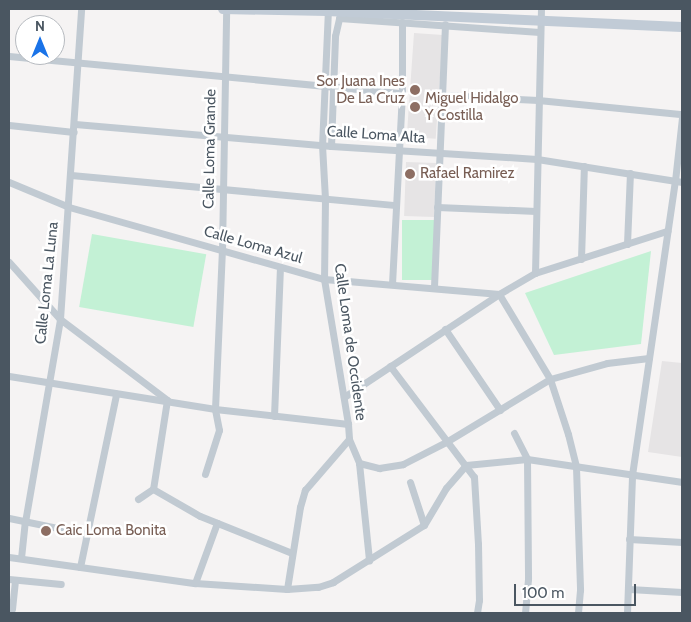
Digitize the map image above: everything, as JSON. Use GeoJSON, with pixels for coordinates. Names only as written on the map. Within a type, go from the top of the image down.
{"type":"FeatureCollection","features":[{"type":"Feature","properties":{"kind":"street","name":"Calle Loma La Luna"},"geometry":{"type":"LineString","coordinates":[[21,558],[25,522],[60,319],[75,124],[81,9]]}},
{"type":"Feature","properties":{"kind":"street"},"geometry":{"type":"LineString","coordinates":[[225,9],[328,10],[540,27]]}},
{"type":"Feature","properties":{"kind":"street","name":"Calle Loma Grande"},"geometry":{"type":"LineString","coordinates":[[205,474],[218,438],[216,409],[222,250],[225,9]]}},
{"type":"Feature","properties":{"kind":"street"},"geometry":{"type":"LineString","coordinates":[[535,273],[541,9]]}},
{"type":"Feature","properties":{"kind":"street","name":"Calle Loma de Occidente"},"geometry":{"type":"LineString","coordinates":[[328,10],[322,145],[325,198],[324,279],[344,397],[348,439],[359,463],[369,560]]}},
{"type":"Feature","properties":{"kind":"street"},"geometry":{"type":"LineString","coordinates":[[331,146],[337,20],[343,18],[540,27],[682,27]]}},
{"type":"Feature","properties":{"kind":"street"},"geometry":{"type":"LineString","coordinates":[[392,284],[402,92],[402,22]]}},
{"type":"Feature","properties":{"kind":"street"},"geometry":{"type":"LineString","coordinates":[[434,287],[445,24]]}},
{"type":"Feature","properties":{"kind":"street"},"geometry":{"type":"LineString","coordinates":[[9,56],[402,92]]}},
{"type":"Feature","properties":{"kind":"street"},"geometry":{"type":"LineString","coordinates":[[443,95],[538,100],[682,114]]}},
{"type":"Feature","properties":{"kind":"street"},"geometry":{"type":"LineString","coordinates":[[628,613],[632,475],[668,231],[679,182],[682,118]]}},
{"type":"Feature","properties":{"kind":"street","name":"Calle Loma Alta"},"geometry":{"type":"LineString","coordinates":[[75,124],[331,146],[537,159],[679,182]]}},
{"type":"Feature","properties":{"kind":"street"},"geometry":{"type":"LineString","coordinates":[[9,125],[74,132]]}},
{"type":"Feature","properties":{"kind":"street"},"geometry":{"type":"LineString","coordinates":[[581,259],[584,166]]}},
{"type":"Feature","properties":{"kind":"street"},"geometry":{"type":"LineString","coordinates":[[627,244],[630,173]]}},
{"type":"Feature","properties":{"kind":"street"},"geometry":{"type":"LineString","coordinates":[[71,175],[396,205]]}},
{"type":"Feature","properties":{"kind":"street","name":"Calle Loma Azul"},"geometry":{"type":"LineString","coordinates":[[9,182],[69,207],[324,279],[499,294]]}},
{"type":"Feature","properties":{"kind":"street"},"geometry":{"type":"LineString","coordinates":[[437,207],[536,211]]}},
{"type":"Feature","properties":{"kind":"street"},"geometry":{"type":"LineString","coordinates":[[344,397],[445,329],[535,273],[668,231]]}},
{"type":"Feature","properties":{"kind":"street"},"geometry":{"type":"LineString","coordinates":[[9,262],[60,319],[167,400]]}},
{"type":"Feature","properties":{"kind":"street"},"geometry":{"type":"LineString","coordinates":[[274,416],[280,267]]}},
{"type":"Feature","properties":{"kind":"street"},"geometry":{"type":"LineString","coordinates":[[499,294],[550,379],[576,467],[580,590],[578,613]]}},
{"type":"Feature","properties":{"kind":"street"},"geometry":{"type":"LineString","coordinates":[[445,329],[500,410]]}},
{"type":"Feature","properties":{"kind":"street"},"geometry":{"type":"LineString","coordinates":[[359,463],[379,468],[403,464],[446,442],[550,379],[607,363],[649,358]]}},
{"type":"Feature","properties":{"kind":"street"},"geometry":{"type":"LineString","coordinates":[[390,366],[474,477],[478,544],[479,600],[477,613]]}},
{"type":"Feature","properties":{"kind":"street"},"geometry":{"type":"LineString","coordinates":[[9,376],[216,409],[348,424]]}},
{"type":"Feature","properties":{"kind":"street"},"geometry":{"type":"LineString","coordinates":[[80,567],[116,394]]}},
{"type":"Feature","properties":{"kind":"street"},"geometry":{"type":"LineString","coordinates":[[138,499],[153,489],[167,400]]}},
{"type":"Feature","properties":{"kind":"street"},"geometry":{"type":"LineString","coordinates":[[514,433],[527,459],[528,579],[525,613]]}},
{"type":"Feature","properties":{"kind":"street","name":"Calle Loma de Occidente"},"geometry":{"type":"LineString","coordinates":[[287,589],[304,490],[348,439]]}},
{"type":"Feature","properties":{"kind":"street"},"geometry":{"type":"LineString","coordinates":[[9,557],[195,583],[287,589],[318,586],[333,582],[424,524],[446,488],[466,465],[527,459],[682,482]]}},
{"type":"Feature","properties":{"kind":"street"},"geometry":{"type":"LineString","coordinates":[[410,482],[424,524]]}},
{"type":"Feature","properties":{"kind":"street"},"geometry":{"type":"LineString","coordinates":[[153,489],[200,516],[292,553]]}},
{"type":"Feature","properties":{"kind":"street"},"geometry":{"type":"LineString","coordinates":[[9,518],[87,534]]}},
{"type":"Feature","properties":{"kind":"street"},"geometry":{"type":"LineString","coordinates":[[195,583],[217,523]]}},
{"type":"Feature","properties":{"kind":"street"},"geometry":{"type":"LineString","coordinates":[[629,539],[682,542]]}},
{"type":"Feature","properties":{"kind":"street"},"geometry":{"type":"LineString","coordinates":[[12,609],[12,579],[61,584]]}},
{"type":"Feature","properties":{"kind":"street"},"geometry":{"type":"LineString","coordinates":[[629,589],[682,592]]}},
{"type":"Feature","properties":{"kind":"shaded area"},"geometry":{"type":"Polygon","coordinates":[[[414,33],[443,35],[436,139],[407,137],[414,33]]]}},
{"type":"Feature","properties":{"kind":"shaded area"},"geometry":{"type":"Polygon","coordinates":[[[406,162],[436,163],[434,217],[404,216],[406,162]]]}},
{"type":"Feature","properties":{"kind":"shaded area"},"geometry":{"type":"Polygon","coordinates":[[[662,361],[682,363],[682,457],[648,452],[662,361]]]}},
{"type":"Feature","properties":{"kind":"green space"},"geometry":{"type":"Polygon","coordinates":[[[402,220],[434,220],[434,280],[402,280],[402,220]]]}},
{"type":"Feature","properties":{"kind":"green space"},"geometry":{"type":"Polygon","coordinates":[[[92,234],[206,254],[193,327],[79,307],[92,234]]]}},
{"type":"Feature","properties":{"kind":"green space"},"geometry":{"type":"Polygon","coordinates":[[[651,251],[641,344],[554,355],[525,293],[651,251]]]}},
{"type":"Feature","properties":{"kind":"place","name":"Sor Juana Ines De La Cruz"},"geometry":{"type":"Point","coordinates":[415,90]}},
{"type":"Feature","properties":{"kind":"place","name":"Miguel Hidalgo Y Costilla"},"geometry":{"type":"Point","coordinates":[415,107]}},
{"type":"Feature","properties":{"kind":"place","name":"Rafael Ramirez"},"geometry":{"type":"Point","coordinates":[410,174]}},
{"type":"Feature","properties":{"kind":"place","name":"Caic Loma Bonita"},"geometry":{"type":"Point","coordinates":[46,531]}}]}
